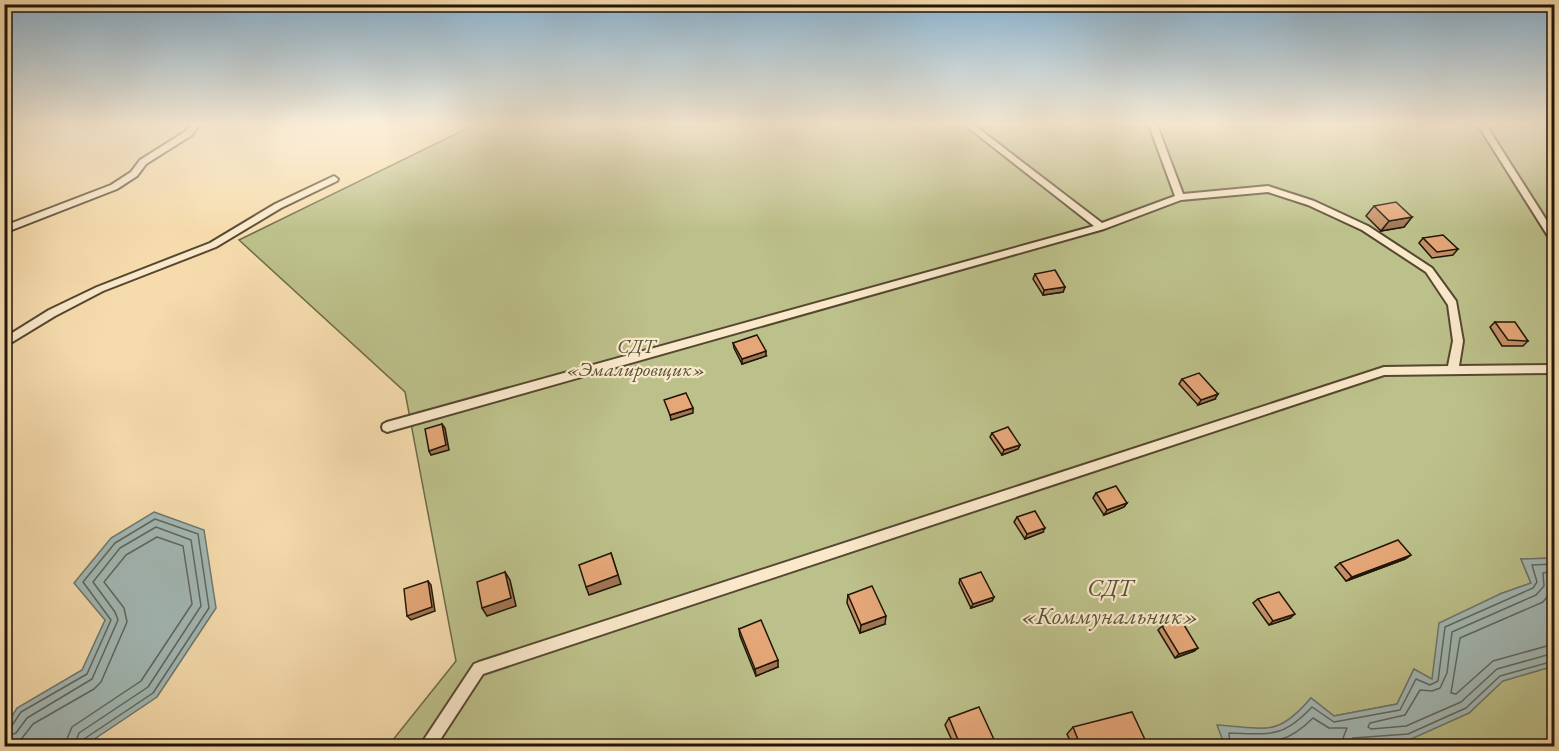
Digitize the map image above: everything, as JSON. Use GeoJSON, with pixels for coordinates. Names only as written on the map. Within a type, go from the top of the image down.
{"type":"FeatureCollection","features":[{"type":"Feature","properties":{"kind":"lane"},"geometry":{"type":"LineString","coordinates":[[4,230],[114,187],[134,174],[146,160]]}},
{"type":"Feature","properties":{"kind":"lane"},"geometry":{"type":"LineString","coordinates":[[1014,160],[1101,227]]}},
{"type":"Feature","properties":{"kind":"lane"},"geometry":{"type":"LineString","coordinates":[[1166,160],[1180,197]]}},
{"type":"Feature","properties":{"kind":"lane"},"geometry":{"type":"LineString","coordinates":[[1504,160],[1554,239]]}},
{"type":"Feature","properties":{"kind":"lane"},"geometry":{"type":"LineString","coordinates":[[4,343],[62,308],[100,289],[213,245],[279,206],[334,179]]}},
{"type":"Feature","properties":{"kind":"lane"},"geometry":{"type":"LineString","coordinates":[[387,427],[1101,227],[1180,197],[1268,189],[1311,203],[1365,228],[1429,270],[1453,304],[1458,341],[1453,370]]}},
{"type":"Feature","properties":{"kind":"lane"},"geometry":{"type":"LineString","coordinates":[[428,747],[479,669],[1384,371],[1554,369]]}},
{"type":"Feature","properties":{"kind":"green space","name":"СДТ «Эмалировщик»"},"geometry":{"type":"Polygon","coordinates":[[[402,160],[1554,160],[1554,558],[1521,559],[1531,583],[1500,594],[1432,680],[1414,669],[1397,704],[1334,716],[1311,698],[1289,720],[1270,728],[1218,726],[1225,746],[388,746],[456,661],[405,392],[239,240],[402,160]]]}},
{"type":"Feature","properties":{"kind":"green space"},"geometry":{"type":"Polygon","coordinates":[[[1554,666],[1554,746],[1316,746],[1469,713],[1502,681],[1554,666]]]}},
{"type":"Feature","properties":{"kind":"water"},"geometry":{"type":"Polygon","coordinates":[[[154,512],[204,530],[216,608],[157,697],[84,746],[5,746],[5,727],[17,708],[82,670],[105,620],[74,583],[111,538],[154,512]]]}},
{"type":"Feature","properties":{"kind":"water"},"geometry":{"type":"Polygon","coordinates":[[[1554,558],[1554,666],[1503,681],[1469,713],[1409,740],[1316,746],[1225,746],[1217,725],[1270,728],[1289,720],[1311,698],[1334,716],[1397,704],[1414,669],[1432,679],[1439,623],[1500,594],[1531,583],[1521,559],[1554,558]]]}},
{"type":"Feature","properties":{"kind":"building"},"geometry":{"type":"Polygon","coordinates":[[[1396,202],[1412,217],[1389,221],[1374,206],[1396,202]]]}},
{"type":"Feature","properties":{"kind":"building"},"geometry":{"type":"Polygon","coordinates":[[[1443,235],[1458,249],[1437,252],[1423,238],[1443,235]]]}},
{"type":"Feature","properties":{"kind":"building"},"geometry":{"type":"Polygon","coordinates":[[[1055,270],[1065,287],[1044,290],[1035,274],[1055,270]]]}},
{"type":"Feature","properties":{"kind":"building"},"geometry":{"type":"Polygon","coordinates":[[[1495,322],[1515,322],[1528,341],[1508,340],[1495,322]]]}},
{"type":"Feature","properties":{"kind":"building"},"geometry":{"type":"Polygon","coordinates":[[[757,335],[766,351],[742,359],[733,343],[757,335]]]}},
{"type":"Feature","properties":{"kind":"building"},"geometry":{"type":"Polygon","coordinates":[[[1199,373],[1218,394],[1201,400],[1182,379],[1199,373]]]}},
{"type":"Feature","properties":{"kind":"building"},"geometry":{"type":"Polygon","coordinates":[[[686,393],[693,408],[670,415],[664,400],[686,393]]]}},
{"type":"Feature","properties":{"kind":"building"},"geometry":{"type":"Polygon","coordinates":[[[442,424],[446,445],[429,451],[425,429],[442,424]]]}},
{"type":"Feature","properties":{"kind":"building"},"geometry":{"type":"Polygon","coordinates":[[[1008,427],[1020,445],[1004,450],[992,433],[1008,427]]]}},
{"type":"Feature","properties":{"kind":"building"},"geometry":{"type":"Polygon","coordinates":[[[1116,486],[1127,503],[1107,510],[1096,493],[1116,486]]]}},
{"type":"Feature","properties":{"kind":"building"},"geometry":{"type":"Polygon","coordinates":[[[1035,511],[1045,528],[1027,534],[1017,517],[1035,511]]]}},
{"type":"Feature","properties":{"kind":"building"},"geometry":{"type":"Polygon","coordinates":[[[1398,540],[1411,555],[1352,577],[1340,563],[1398,540]]]}},
{"type":"Feature","properties":{"kind":"building"},"geometry":{"type":"Polygon","coordinates":[[[611,553],[618,575],[586,587],[579,565],[611,553]]]}},
{"type":"Feature","properties":{"kind":"building"},"geometry":{"type":"Polygon","coordinates":[[[505,572],[511,598],[482,608],[477,582],[505,572]]]}},
{"type":"Feature","properties":{"kind":"building"},"geometry":{"type":"Polygon","coordinates":[[[981,572],[994,597],[973,604],[960,579],[981,572]]]}},
{"type":"Feature","properties":{"kind":"building"},"geometry":{"type":"Polygon","coordinates":[[[428,581],[432,607],[407,616],[404,589],[428,581]]]}},
{"type":"Feature","properties":{"kind":"building"},"geometry":{"type":"Polygon","coordinates":[[[872,586],[886,616],[861,625],[848,595],[872,586]]]}},
{"type":"Feature","properties":{"kind":"building"},"geometry":{"type":"Polygon","coordinates":[[[1279,592],[1295,614],[1273,621],[1258,599],[1279,592]]]}},
{"type":"Feature","properties":{"kind":"building"},"geometry":{"type":"Polygon","coordinates":[[[761,620],[778,660],[755,669],[739,629],[761,620]]]}},
{"type":"Feature","properties":{"kind":"building"},"geometry":{"type":"Polygon","coordinates":[[[1181,620],[1198,648],[1179,654],[1162,626],[1181,620]]]}},
{"type":"Feature","properties":{"kind":"building"},"geometry":{"type":"Polygon","coordinates":[[[979,707],[997,746],[961,747],[949,718],[979,707]]]}},
{"type":"Feature","properties":{"kind":"building"},"geometry":{"type":"Polygon","coordinates":[[[1132,712],[1148,746],[1081,747],[1073,727],[1132,712]]]}},
{"type":"Feature","properties":{"kind":"park label","name":"СДТ «Коммунальник»"},"geometry":{"type":"Point","coordinates":[1110,601]}}]}
